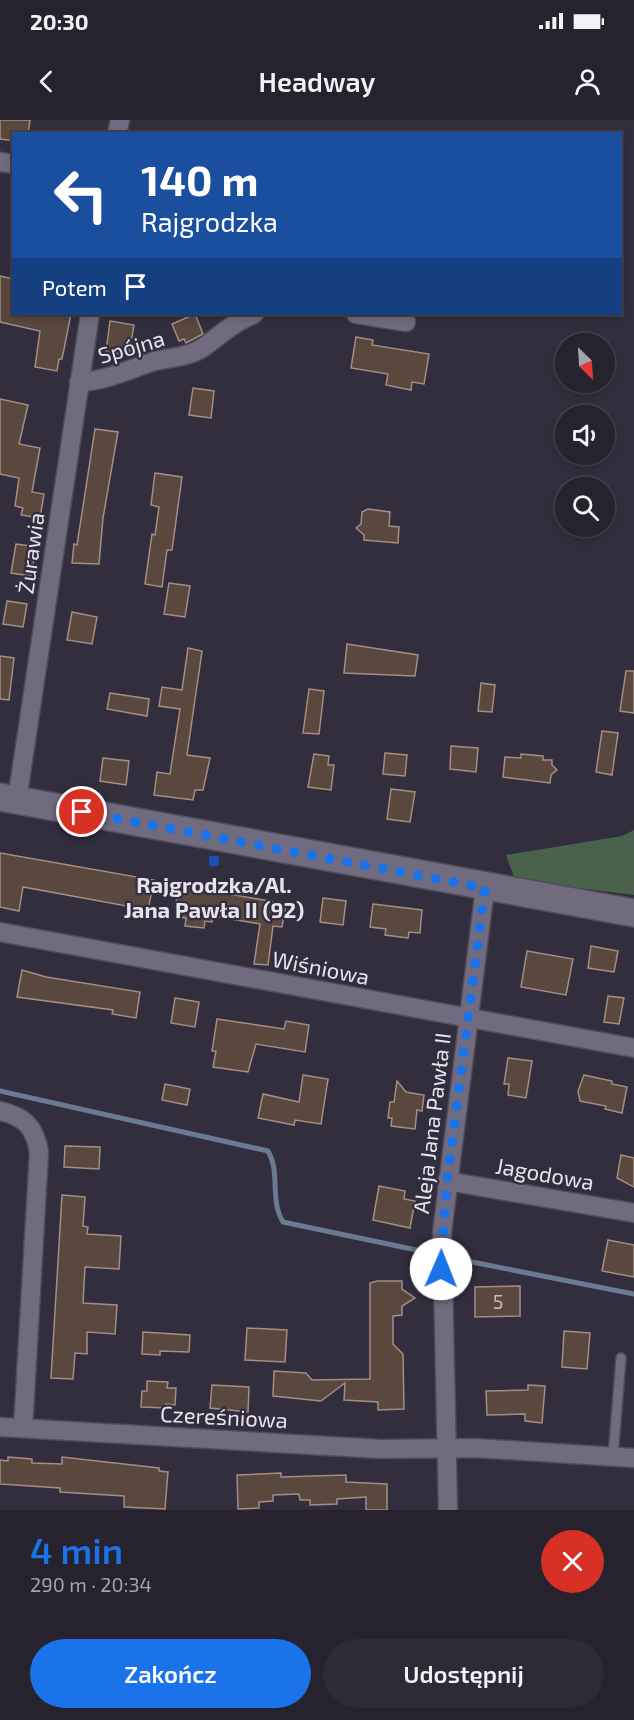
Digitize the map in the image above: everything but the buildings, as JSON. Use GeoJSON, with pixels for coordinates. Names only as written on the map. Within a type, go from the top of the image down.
{"type":"FeatureCollection","features":[{"type":"Feature","properties":{"kind":"street","name":"Żurawia"},"geometry":{"type":"LineString","coordinates":[[9,799],[90,315]]}},
{"type":"Feature","properties":{"kind":"street","name":"Spójna"},"geometry":{"type":"LineString","coordinates":[[79,382],[110,378],[143,365],[181,357],[203,348],[231,324],[252,315]]}},
{"type":"Feature","properties":{"kind":"street"},"geometry":{"type":"LineString","coordinates":[[362,315],[406,322]]}},
{"type":"Feature","properties":{"kind":"street"},"geometry":{"type":"LineString","coordinates":[[9,799],[485,888],[634,913]]}},
{"type":"Feature","properties":{"kind":"street","name":"Aleja Jana Pawła II"},"geometry":{"type":"LineString","coordinates":[[448,1510],[441,1269],[447,1180],[485,888]]}},
{"type":"Feature","properties":{"kind":"street","name":"Wiśniowa"},"geometry":{"type":"LineString","coordinates":[[0,932],[634,1048]]}},
{"type":"Feature","properties":{"kind":"street"},"geometry":{"type":"LineString","coordinates":[[0,1111],[16,1114],[30,1124],[37,1138],[39,1152],[23,1428]]}},
{"type":"Feature","properties":{"kind":"street","name":"Jagodowa"},"geometry":{"type":"LineString","coordinates":[[447,1180],[634,1213]]}},
{"type":"Feature","properties":{"kind":"street","name":"Czereśniowa"},"geometry":{"type":"LineString","coordinates":[[0,1426],[369,1449],[445,1449]]}},
{"type":"Feature","properties":{"kind":"street"},"geometry":{"type":"LineString","coordinates":[[445,1449],[475,1448],[634,1458]]}},
{"type":"Feature","properties":{"kind":"lane"},"geometry":{"type":"LineString","coordinates":[[613,1457],[621,1358]]}},
{"type":"Feature","properties":{"kind":"green space"},"geometry":{"type":"Polygon","coordinates":[[[634,830],[634,895],[515,880],[506,855],[622,836],[634,830]]]}},
{"type":"Feature","properties":{"kind":"waterway"},"geometry":{"type":"LineString","coordinates":[[0,1091],[268,1151],[274,1168],[277,1204],[283,1222],[426,1252]]}},
{"type":"Feature","properties":{"kind":"waterway"},"geometry":{"type":"LineString","coordinates":[[457,1259],[634,1294]]}},
{"type":"Feature","properties":{"kind":"place","name":"Rajgrodzka/Al. Jana Pawła II (92)"},"geometry":{"type":"Point","coordinates":[214,861]}},
{"type":"Feature","properties":{"kind":"route"},"geometry":{"type":"LineString","coordinates":[[82,812],[485,888],[447,1180],[441,1269]]}}]}
